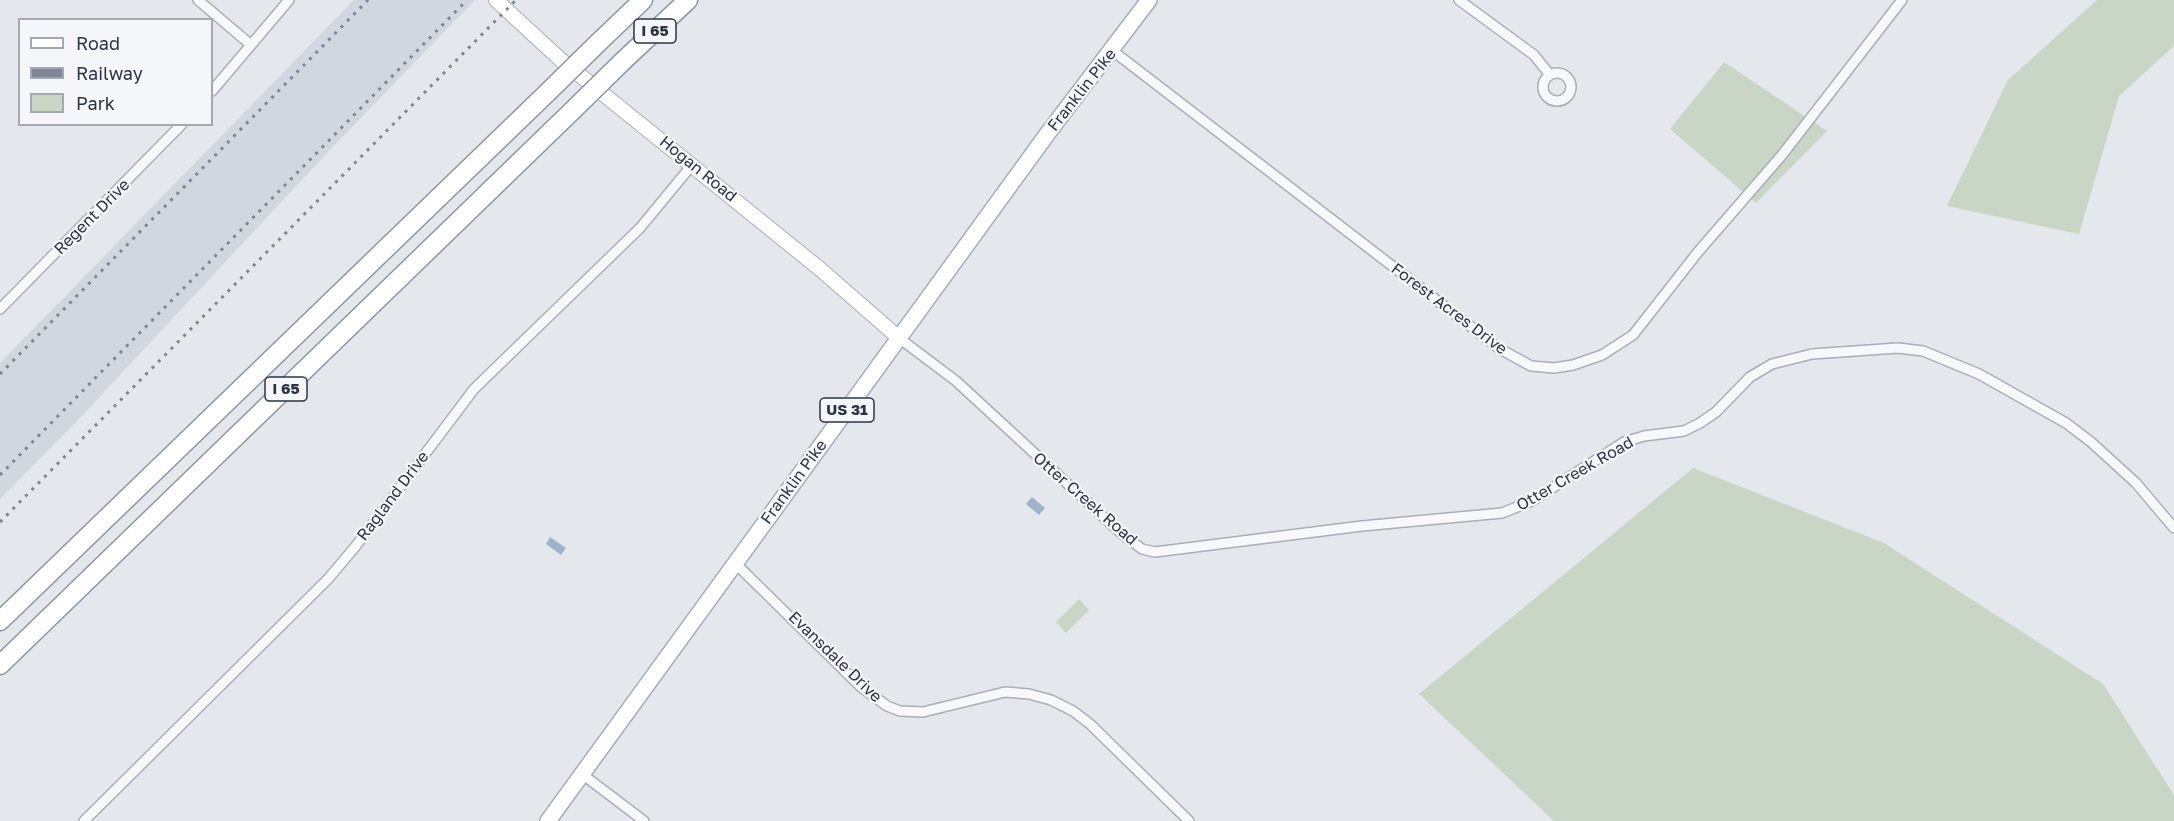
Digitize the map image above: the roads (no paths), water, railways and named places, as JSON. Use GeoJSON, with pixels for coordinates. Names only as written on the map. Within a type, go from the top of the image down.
{"type":"FeatureCollection","features":[{"type":"Feature","properties":{"kind":"highway","name":"I 65"},"geometry":{"type":"LineString","coordinates":[[0,621],[643,0]]}},
{"type":"Feature","properties":{"kind":"highway","name":"I 65"},"geometry":{"type":"LineString","coordinates":[[0,665],[688,0]]}},
{"type":"Feature","properties":{"kind":"main road","name":"Franklin Pike"},"geometry":{"type":"LineString","coordinates":[[548,821],[1048,133],[1113,51],[1149,0]]}},
{"type":"Feature","properties":{"kind":"street"},"geometry":{"type":"LineString","coordinates":[[198,0],[250,45]]}},
{"type":"Feature","properties":{"kind":"street"},"geometry":{"type":"LineString","coordinates":[[213,90],[289,0]]}},
{"type":"Feature","properties":{"kind":"street","name":"Hogan Road"},"geometry":{"type":"LineString","coordinates":[[496,0],[561,60],[820,268],[899,338]]}},
{"type":"Feature","properties":{"kind":"street"},"geometry":{"type":"LineString","coordinates":[[1459,0],[1538,59],[1550,75]]}},
{"type":"Feature","properties":{"kind":"street","name":"Forest Acres Drive"},"geometry":{"type":"LineString","coordinates":[[1113,51],[1500,349],[1531,366],[1554,368],[1573,365],[1602,355],[1633,334],[1698,252],[1782,155],[1902,0]]}},
{"type":"Feature","properties":{"kind":"street","name":"Regent Drive"},"geometry":{"type":"LineString","coordinates":[[0,309],[180,126]]}},
{"type":"Feature","properties":{"kind":"street","name":"Ragland Drive"},"geometry":{"type":"LineString","coordinates":[[84,821],[328,579],[355,547],[474,389],[640,228],[692,165]]}},
{"type":"Feature","properties":{"kind":"street","name":"Otter Creek Road"},"geometry":{"type":"LineString","coordinates":[[899,338],[956,381],[1122,534],[1142,549],[1155,552],[1362,526],[1503,513],[1532,501],[1617,446],[1644,436],[1684,431],[1700,423],[1716,412],[1750,376],[1772,364],[1812,354],[1898,348],[1938,356],[1997,383],[2057,417],[2114,462],[2146,494],[2174,528]]}},
{"type":"Feature","properties":{"kind":"street","name":"Evansdale Drive"},"geometry":{"type":"LineString","coordinates":[[735,563],[861,687],[887,706],[900,711],[923,712],[1005,692],[1029,694],[1051,700],[1073,711],[1090,724],[1189,821]]}},
{"type":"Feature","properties":{"kind":"street"},"geometry":{"type":"LineString","coordinates":[[582,774],[644,821]]}},
{"type":"Feature","properties":{"kind":"water"},"geometry":{"type":"Polygon","coordinates":[[[1032,497],[1045,508],[1039,515],[1026,504],[1032,497]]]}},
{"type":"Feature","properties":{"kind":"water"},"geometry":{"type":"Polygon","coordinates":[[[550,537],[566,548],[561,555],[546,544],[550,537]]]}},
{"type":"Feature","properties":{"kind":"railway"},"geometry":{"type":"LineString","coordinates":[[0,374],[368,0]]}},
{"type":"Feature","properties":{"kind":"railway"},"geometry":{"type":"LineString","coordinates":[[0,475],[467,0]]}},
{"type":"Feature","properties":{"kind":"railway"},"geometry":{"type":"LineString","coordinates":[[0,522],[516,0]]}}]}
